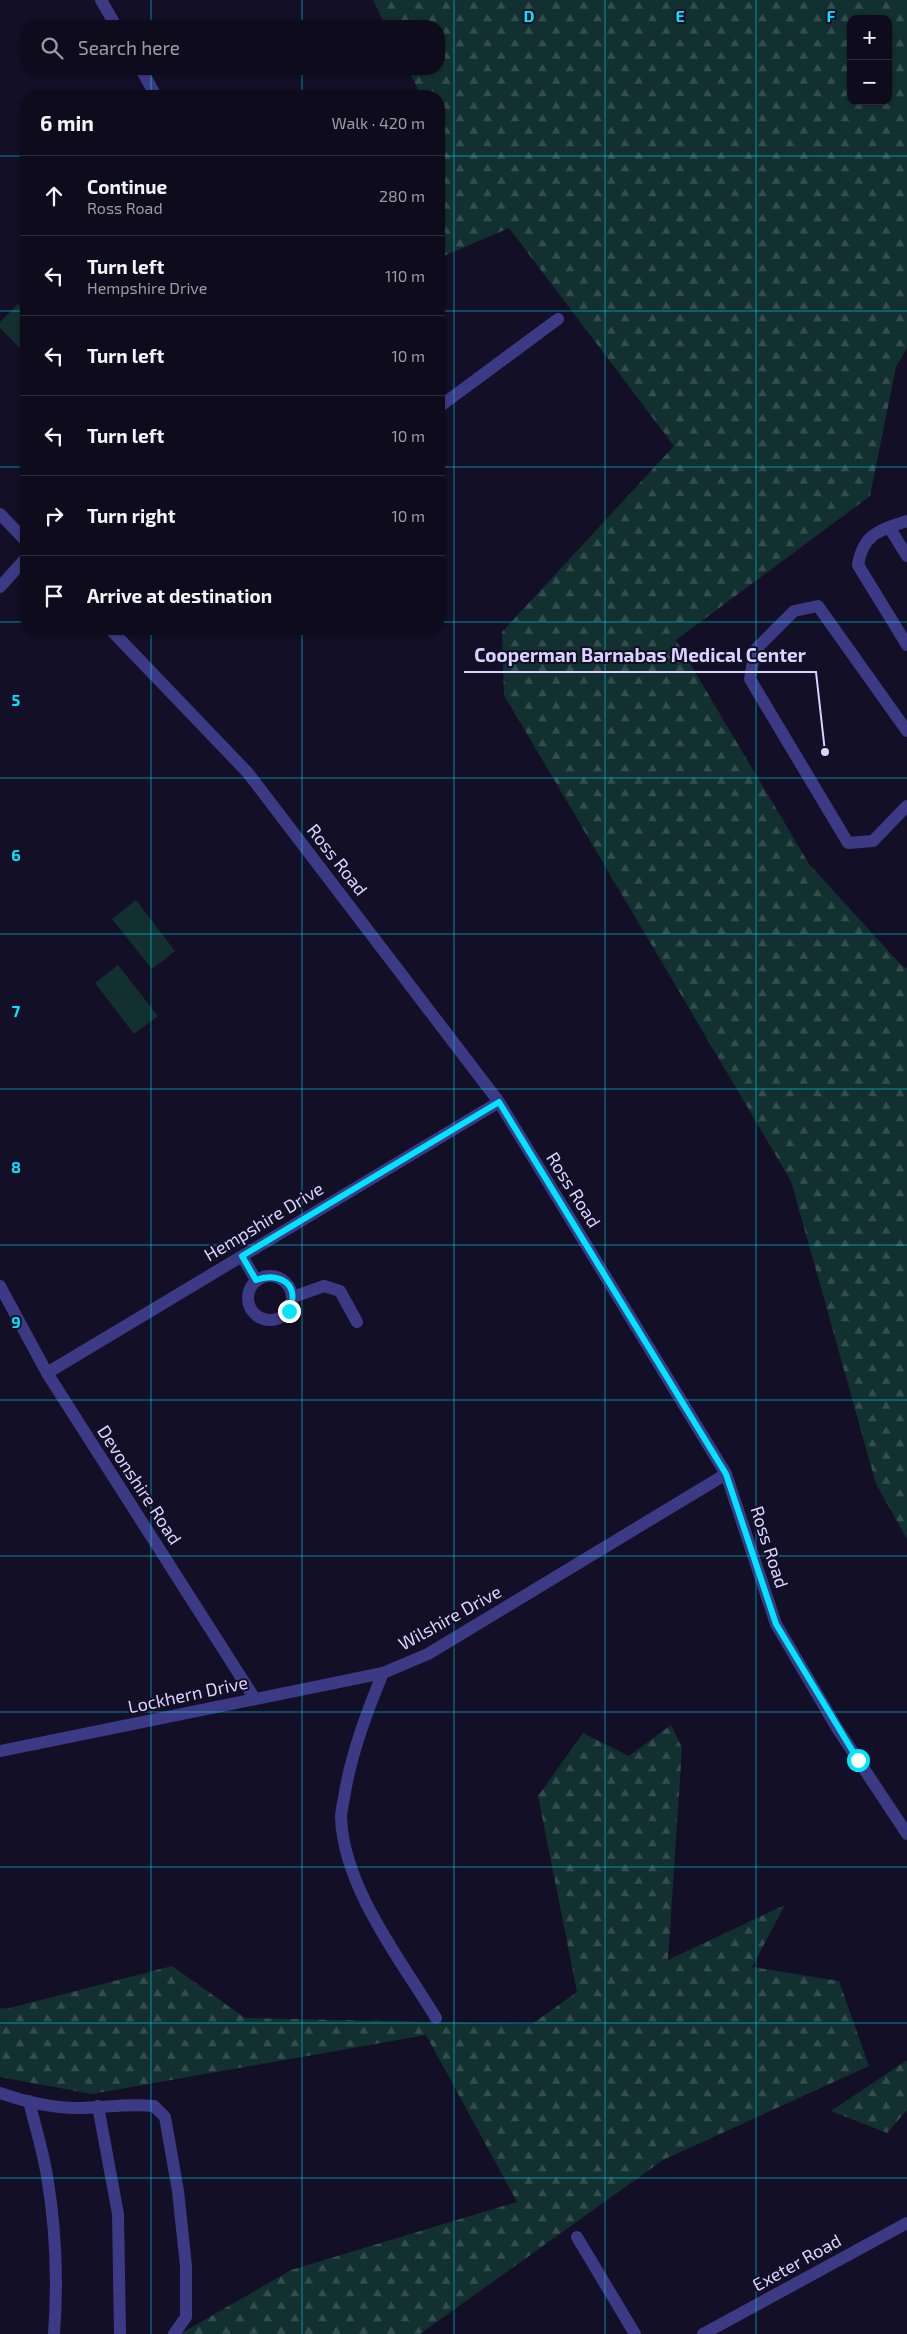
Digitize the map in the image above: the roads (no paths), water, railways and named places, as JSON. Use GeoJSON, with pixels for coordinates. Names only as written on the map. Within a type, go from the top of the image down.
{"type":"FeatureCollection","features":[{"type":"Feature","properties":{"kind":"street"},"geometry":{"type":"LineString","coordinates":[[102,0],[113,20]]}},
{"type":"Feature","properties":{"kind":"street"},"geometry":{"type":"LineString","coordinates":[[144,75],[153,90]]}},
{"type":"Feature","properties":{"kind":"street"},"geometry":{"type":"LineString","coordinates":[[445,402],[558,319]]}},
{"type":"Feature","properties":{"kind":"street"},"geometry":{"type":"LineString","coordinates":[[0,514],[20,535]]}},
{"type":"Feature","properties":{"kind":"street"},"geometry":{"type":"LineString","coordinates":[[907,521],[889,526],[877,532],[861,547],[858,565],[907,645]]}},
{"type":"Feature","properties":{"kind":"street"},"geometry":{"type":"LineString","coordinates":[[889,526],[907,556]]}},
{"type":"Feature","properties":{"kind":"street"},"geometry":{"type":"LineString","coordinates":[[0,587],[20,565]]}},
{"type":"Feature","properties":{"kind":"street"},"geometry":{"type":"LineString","coordinates":[[907,731],[818,606],[794,611],[754,650],[750,679],[848,843],[873,840],[907,806]]}},
{"type":"Feature","properties":{"kind":"street","name":"Ross Road"},"geometry":{"type":"LineString","coordinates":[[116,635],[248,773],[499,1102],[726,1474],[776,1624],[837,1728],[907,1834]]}},
{"type":"Feature","properties":{"kind":"street","name":"Hempshire Drive"},"geometry":{"type":"LineString","coordinates":[[46,1373],[499,1102]]}},
{"type":"Feature","properties":{"kind":"street"},"geometry":{"type":"LineString","coordinates":[[242,1256],[256,1280]]}},
{"type":"Feature","properties":{"kind":"street"},"geometry":{"type":"LineString","coordinates":[[271,1276],[278,1277],[289,1285],[293,1297],[292,1305],[285,1316],[271,1321],[258,1317],[252,1312],[248,1299],[249,1291],[256,1280],[271,1276]]}},
{"type":"Feature","properties":{"kind":"street","name":"Devonshire Road"},"geometry":{"type":"LineString","coordinates":[[0,1286],[46,1373],[255,1699]]}},
{"type":"Feature","properties":{"kind":"street"},"geometry":{"type":"LineString","coordinates":[[293,1297],[324,1286],[340,1291],[357,1322]]}},
{"type":"Feature","properties":{"kind":"street","name":"Wilshire Drive"},"geometry":{"type":"LineString","coordinates":[[383,1673],[428,1654],[726,1474]]}},
{"type":"Feature","properties":{"kind":"street"},"geometry":{"type":"LineString","coordinates":[[383,1673],[369,1705],[350,1767],[341,1817],[349,1867],[369,1909],[436,2018]]}},
{"type":"Feature","properties":{"kind":"street","name":"Lockhern Drive"},"geometry":{"type":"LineString","coordinates":[[0,1751],[383,1673]]}},
{"type":"Feature","properties":{"kind":"street"},"geometry":{"type":"LineString","coordinates":[[0,2093],[29,2101],[74,2108],[136,2104],[154,2106],[165,2117],[178,2191],[186,2266],[186,2316],[174,2334]]}},
{"type":"Feature","properties":{"kind":"street"},"geometry":{"type":"LineString","coordinates":[[29,2101],[47,2176],[54,2235],[57,2292],[54,2334]]}},
{"type":"Feature","properties":{"kind":"street"},"geometry":{"type":"LineString","coordinates":[[98,2106],[118,2214],[120,2334]]}},
{"type":"Feature","properties":{"kind":"street","name":"Exeter Road"},"geometry":{"type":"LineString","coordinates":[[703,2334],[907,2223]]}},
{"type":"Feature","properties":{"kind":"street"},"geometry":{"type":"LineString","coordinates":[[577,2237],[635,2334]]}},
{"type":"Feature","properties":{"kind":"place","name":"Cooperman Barnabas Medical Center"},"geometry":{"type":"Point","coordinates":[825,752]}}]}
